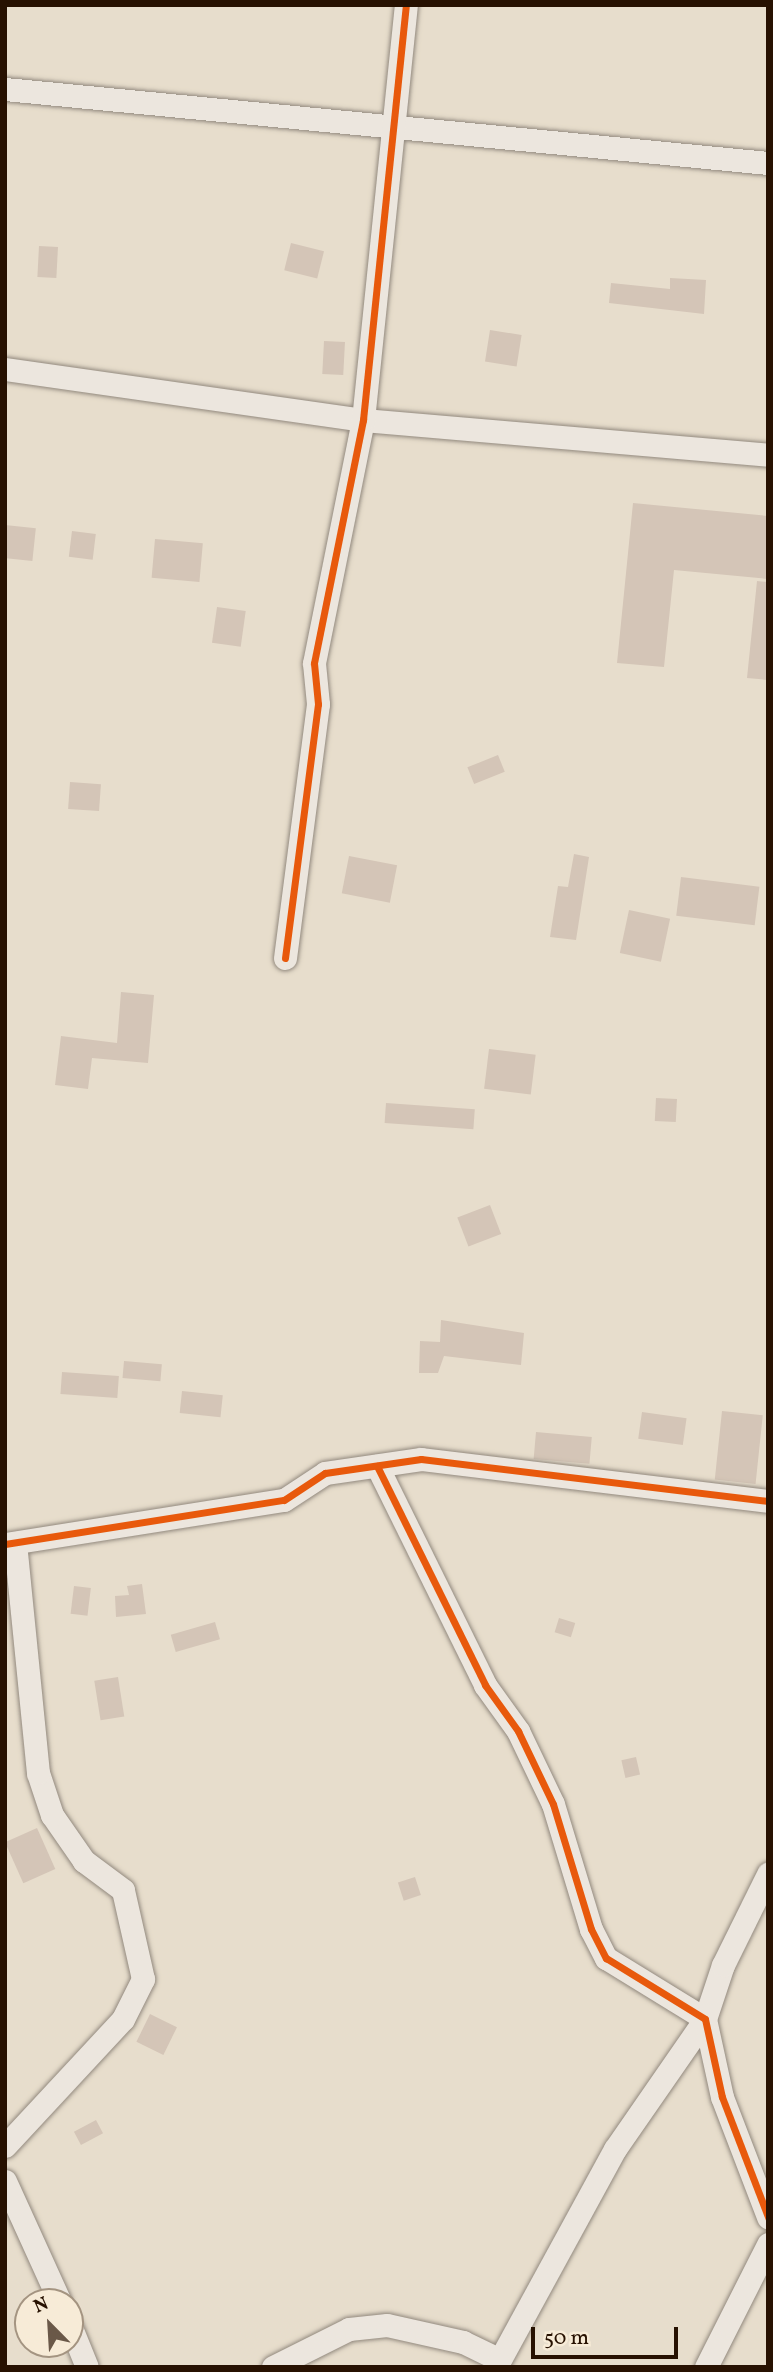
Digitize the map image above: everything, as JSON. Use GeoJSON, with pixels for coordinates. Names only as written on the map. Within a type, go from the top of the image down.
{"type":"FeatureCollection","features":[{"type":"Feature","properties":{"kind":"street"},"geometry":{"type":"LineString","coordinates":[[285,958],[317,704],[314,663],[363,420],[406,5]]}},
{"type":"Feature","properties":{"kind":"street"},"geometry":{"type":"LineString","coordinates":[[5,89],[768,163]]}},
{"type":"Feature","properties":{"kind":"street"},"geometry":{"type":"LineString","coordinates":[[5,369],[363,420],[768,456]]}},
{"type":"Feature","properties":{"kind":"street"},"geometry":{"type":"LineString","coordinates":[[5,2146],[123,2020],[143,1979],[123,1890],[84,1861],[52,1815],[38,1773],[10,1544],[284,1500],[325,1473],[421,1459],[768,1501]]}},
{"type":"Feature","properties":{"kind":"street"},"geometry":{"type":"LineString","coordinates":[[377,1466],[485,1685],[518,1731],[553,1804],[592,1929],[606,1958],[705,2019],[722,2097],[768,2217]]}},
{"type":"Feature","properties":{"kind":"street"},"geometry":{"type":"LineString","coordinates":[[273,2367],[349,2329],[387,2325],[463,2342],[498,2364],[615,2149],[705,2019],[723,1965],[768,1874]]}},
{"type":"Feature","properties":{"kind":"street"},"geometry":{"type":"LineString","coordinates":[[5,2181],[54,2288]]}},
{"type":"Feature","properties":{"kind":"street"},"geometry":{"type":"LineString","coordinates":[[706,2367],[768,2244]]}},
{"type":"Feature","properties":{"kind":"building"},"geometry":{"type":"Polygon","coordinates":[[[291,243],[324,251],[317,278],[284,270],[291,243]]]}},
{"type":"Feature","properties":{"kind":"building"},"geometry":{"type":"Polygon","coordinates":[[[39,246],[58,247],[56,278],[37,277],[39,246]]]}},
{"type":"Feature","properties":{"kind":"building"},"geometry":{"type":"Polygon","coordinates":[[[670,278],[706,280],[704,314],[609,303],[611,283],[670,289],[670,278]]]}},
{"type":"Feature","properties":{"kind":"building"},"geometry":{"type":"Polygon","coordinates":[[[490,330],[522,335],[517,367],[485,362],[490,330]]]}},
{"type":"Feature","properties":{"kind":"building"},"geometry":{"type":"Polygon","coordinates":[[[324,341],[345,342],[343,375],[322,374],[324,341]]]}},
{"type":"Feature","properties":{"kind":"building"},"geometry":{"type":"Polygon","coordinates":[[[633,503],[768,516],[768,579],[674,570],[664,667],[617,663],[633,503]]]}},
{"type":"Feature","properties":{"kind":"building"},"geometry":{"type":"Polygon","coordinates":[[[5,525],[36,528],[32,561],[5,558],[5,525]]]}},
{"type":"Feature","properties":{"kind":"building"},"geometry":{"type":"Polygon","coordinates":[[[72,531],[96,534],[93,560],[69,557],[72,531]]]}},
{"type":"Feature","properties":{"kind":"building"},"geometry":{"type":"Polygon","coordinates":[[[155,539],[203,543],[199,582],[152,578],[155,539]]]}},
{"type":"Feature","properties":{"kind":"building"},"geometry":{"type":"Polygon","coordinates":[[[757,581],[768,582],[768,680],[747,678],[757,581]]]}},
{"type":"Feature","properties":{"kind":"building"},"geometry":{"type":"Polygon","coordinates":[[[217,607],[246,611],[241,647],[212,643],[217,607]]]}},
{"type":"Feature","properties":{"kind":"building"},"geometry":{"type":"Polygon","coordinates":[[[498,755],[505,772],[474,784],[467,767],[498,755]]]}},
{"type":"Feature","properties":{"kind":"building"},"geometry":{"type":"Polygon","coordinates":[[[70,782],[101,784],[99,811],[68,809],[70,782]]]}},
{"type":"Feature","properties":{"kind":"building"},"geometry":{"type":"Polygon","coordinates":[[[574,854],[589,857],[576,940],[550,937],[558,886],[568,887],[574,854]]]}},
{"type":"Feature","properties":{"kind":"building"},"geometry":{"type":"Polygon","coordinates":[[[349,856],[397,865],[390,903],[342,893],[349,856]]]}},
{"type":"Feature","properties":{"kind":"building"},"geometry":{"type":"Polygon","coordinates":[[[681,877],[759,887],[755,925],[676,916],[681,877]]]}},
{"type":"Feature","properties":{"kind":"building"},"geometry":{"type":"Polygon","coordinates":[[[629,910],[670,919],[661,962],[620,953],[629,910]]]}},
{"type":"Feature","properties":{"kind":"building"},"geometry":{"type":"Polygon","coordinates":[[[121,992],[154,995],[148,1063],[92,1058],[88,1089],[55,1085],[61,1036],[117,1043],[121,992]]]}},
{"type":"Feature","properties":{"kind":"building"},"geometry":{"type":"Polygon","coordinates":[[[489,1049],[536,1055],[531,1094],[484,1089],[489,1049]]]}},
{"type":"Feature","properties":{"kind":"building"},"geometry":{"type":"Polygon","coordinates":[[[656,1098],[677,1099],[676,1122],[655,1121],[656,1098]]]}},
{"type":"Feature","properties":{"kind":"building"},"geometry":{"type":"Polygon","coordinates":[[[386,1103],[475,1109],[473,1129],[385,1123],[386,1103]]]}},
{"type":"Feature","properties":{"kind":"building"},"geometry":{"type":"Polygon","coordinates":[[[490,1205],[501,1234],[468,1246],[457,1218],[490,1205]]]}},
{"type":"Feature","properties":{"kind":"building"},"geometry":{"type":"Polygon","coordinates":[[[441,1320],[524,1333],[521,1365],[444,1356],[438,1373],[419,1373],[420,1341],[440,1342],[441,1320]]]}},
{"type":"Feature","properties":{"kind":"building"},"geometry":{"type":"Polygon","coordinates":[[[124,1361],[162,1364],[160,1381],[123,1378],[124,1361]]]}},
{"type":"Feature","properties":{"kind":"building"},"geometry":{"type":"Polygon","coordinates":[[[62,1372],[119,1376],[117,1398],[60,1394],[62,1372]]]}},
{"type":"Feature","properties":{"kind":"building"},"geometry":{"type":"Polygon","coordinates":[[[182,1391],[223,1395],[220,1417],[180,1413],[182,1391]]]}},
{"type":"Feature","properties":{"kind":"building"},"geometry":{"type":"Polygon","coordinates":[[[722,1411],[763,1415],[756,1484],[715,1480],[722,1411]]]}},
{"type":"Feature","properties":{"kind":"building"},"geometry":{"type":"Polygon","coordinates":[[[642,1412],[687,1418],[683,1445],[638,1439],[642,1412]]]}},
{"type":"Feature","properties":{"kind":"building"},"geometry":{"type":"Polygon","coordinates":[[[536,1432],[592,1437],[589,1464],[534,1459],[536,1432]]]}},
{"type":"Feature","properties":{"kind":"building"},"geometry":{"type":"Polygon","coordinates":[[[142,1584],[146,1614],[116,1617],[115,1596],[129,1595],[127,1586],[142,1584]]]}},
{"type":"Feature","properties":{"kind":"building"},"geometry":{"type":"Polygon","coordinates":[[[74,1586],[91,1588],[87,1616],[71,1614],[74,1586]]]}},
{"type":"Feature","properties":{"kind":"building"},"geometry":{"type":"Polygon","coordinates":[[[559,1618],[575,1623],[571,1637],[555,1632],[559,1618]]]}},
{"type":"Feature","properties":{"kind":"building"},"geometry":{"type":"Polygon","coordinates":[[[215,1622],[220,1639],[176,1652],[171,1635],[215,1622]]]}},
{"type":"Feature","properties":{"kind":"building"},"geometry":{"type":"Polygon","coordinates":[[[118,1677],[124,1717],[101,1720],[94,1681],[118,1677]]]}},
{"type":"Feature","properties":{"kind":"building"},"geometry":{"type":"Polygon","coordinates":[[[636,1757],[640,1775],[625,1778],[621,1760],[636,1757]]]}},
{"type":"Feature","properties":{"kind":"building"},"geometry":{"type":"Polygon","coordinates":[[[37,1828],[55,1869],[23,1883],[5,1842],[37,1828]]]}},
{"type":"Feature","properties":{"kind":"building"},"geometry":{"type":"Polygon","coordinates":[[[415,1877],[421,1895],[404,1901],[398,1883],[415,1877]]]}},
{"type":"Feature","properties":{"kind":"building"},"geometry":{"type":"Polygon","coordinates":[[[150,2014],[177,2027],[163,2055],[136,2042],[150,2014]]]}},
{"type":"Feature","properties":{"kind":"building"},"geometry":{"type":"Polygon","coordinates":[[[96,2120],[103,2133],[81,2145],[74,2132],[96,2120]]]}},
{"type":"Feature","properties":{"kind":"cycle path"},"geometry":{"type":"LineString","coordinates":[[285,958],[318,704],[314,663],[363,420],[406,5]]}},
{"type":"Feature","properties":{"kind":"cycle path"},"geometry":{"type":"LineString","coordinates":[[5,1544],[284,1500],[325,1473],[421,1459],[768,1501]]}},
{"type":"Feature","properties":{"kind":"cycle path"},"geometry":{"type":"LineString","coordinates":[[377,1466],[485,1685],[518,1731],[553,1804],[591,1929],[606,1958],[705,2019],[722,2097],[768,2217]]}}]}
